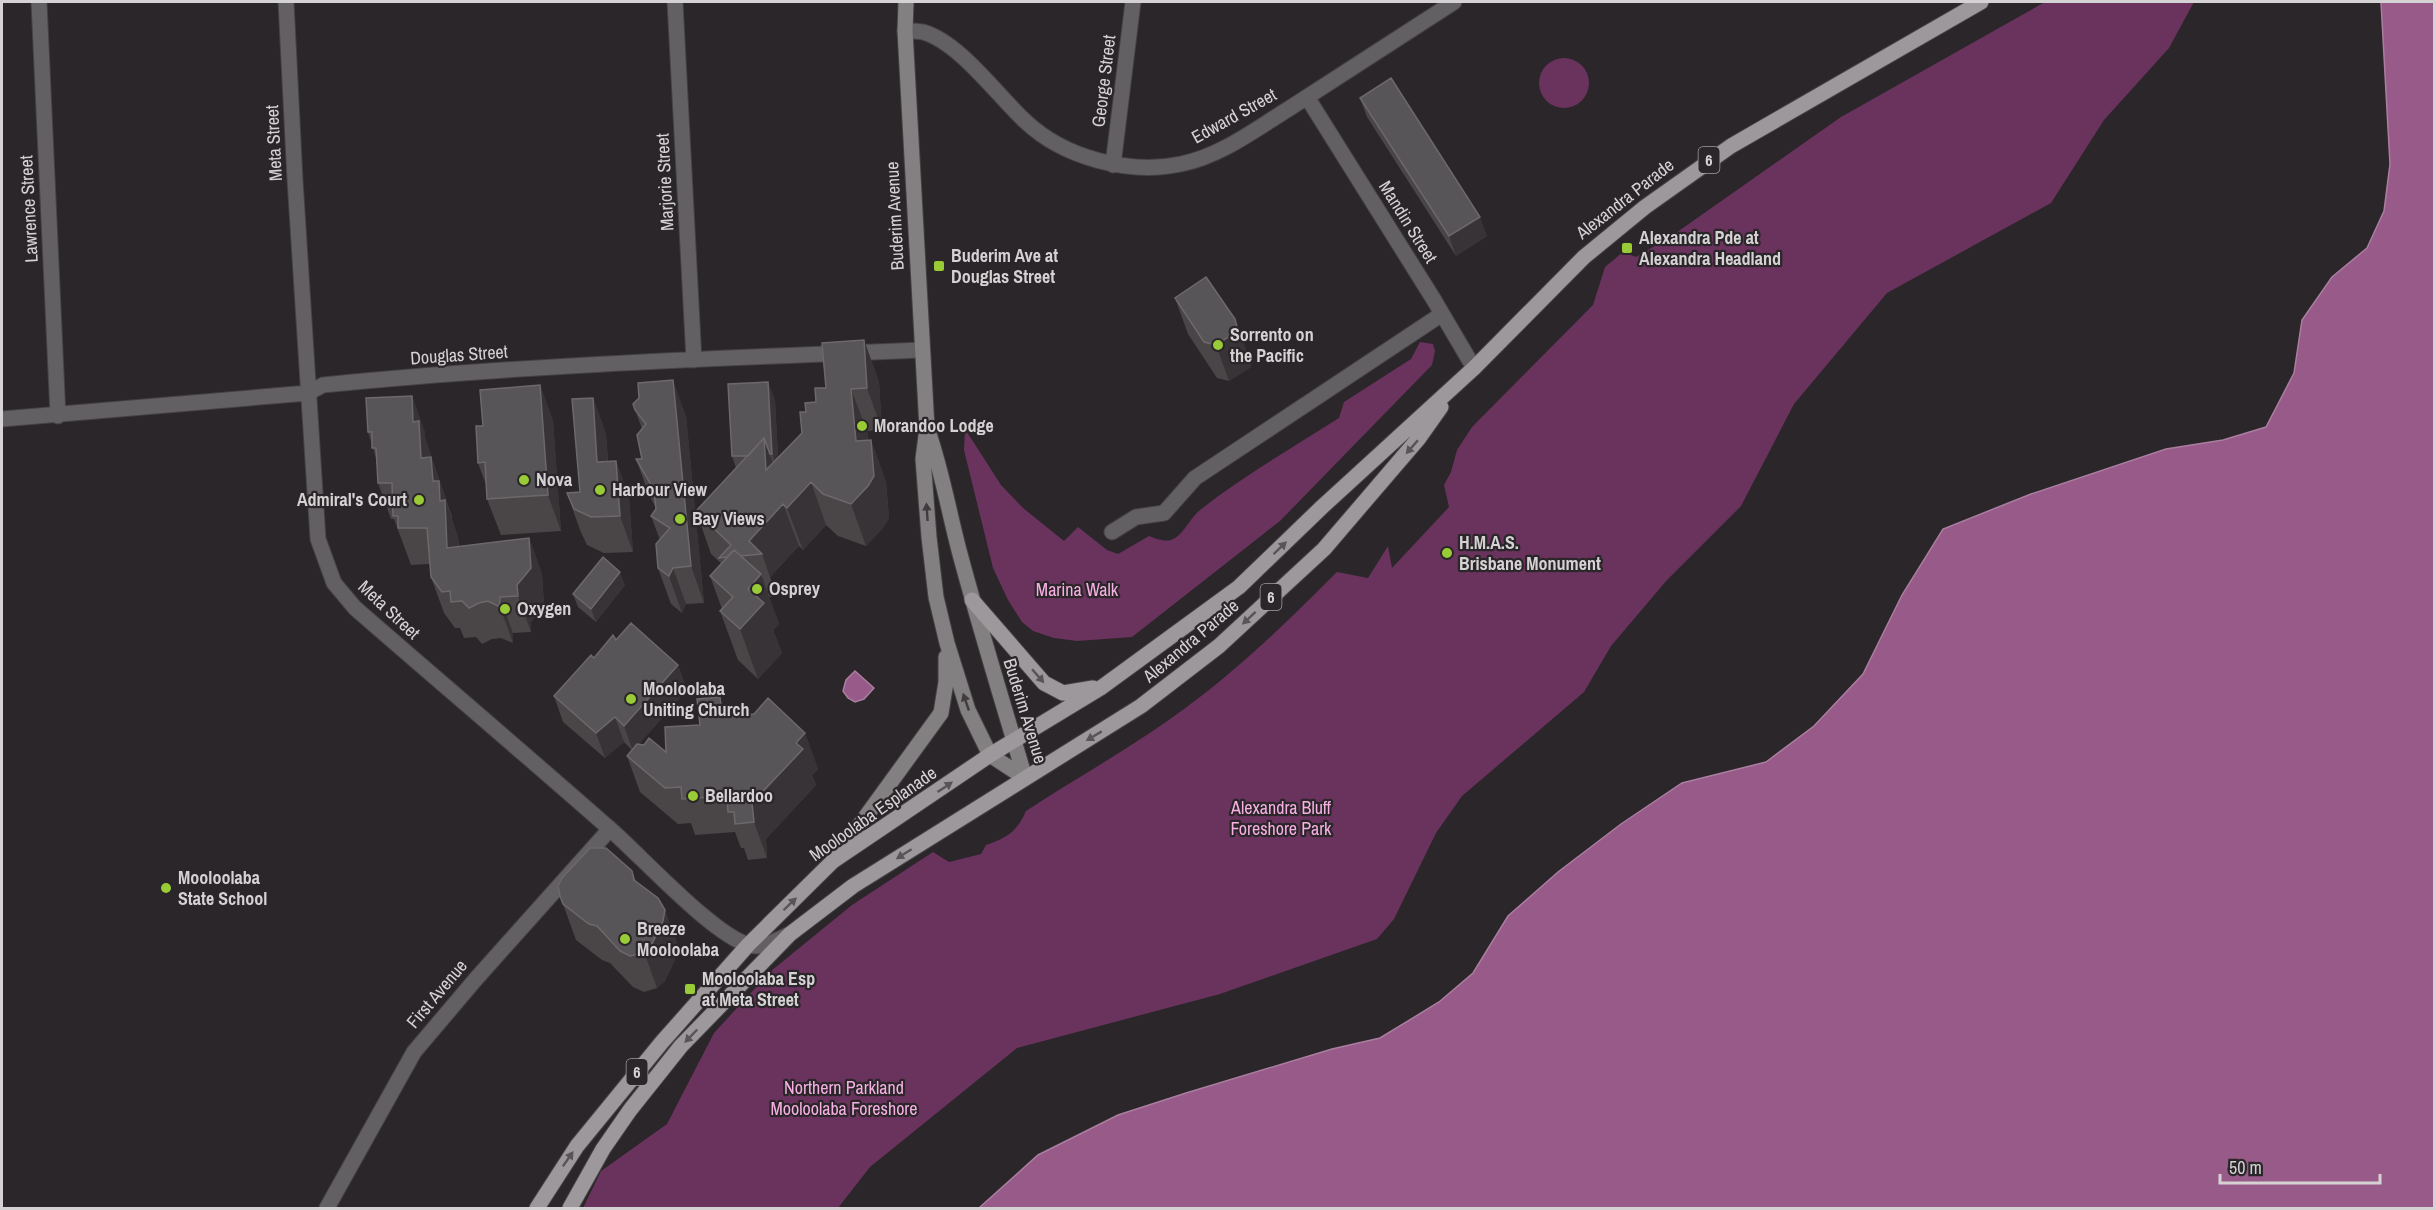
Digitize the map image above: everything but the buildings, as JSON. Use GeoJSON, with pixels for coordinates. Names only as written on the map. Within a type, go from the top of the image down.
{"type":"FeatureCollection","features":[{"type":"Feature","properties":{"kind":"main road","name":"Buderim Avenue"},"geometry":{"type":"LineString","coordinates":[[906,2],[905,31],[927,428],[923,459],[936,597],[946,644],[968,710],[990,755],[1025,778]]}},
{"type":"Feature","properties":{"kind":"main road","name":"Alexandra Parade"},"geometry":{"type":"LineString","coordinates":[[1014,740],[1102,687],[1239,587],[1322,507],[1474,368],[1584,257],[1645,207],[1731,146],[1981,2]]}},
{"type":"Feature","properties":{"kind":"main road","name":"Alexandra Parade"},"geometry":{"type":"LineString","coordinates":[[1025,778],[1141,706],[1219,646],[1324,549],[1419,438],[1446,400],[1474,368]]}},
{"type":"Feature","properties":{"kind":"main road","name":"Buderim Avenue"},"geometry":{"type":"LineString","coordinates":[[927,428],[938,459],[950,518],[972,600],[1025,778]]}},
{"type":"Feature","properties":{"kind":"main road"},"geometry":{"type":"LineString","coordinates":[[972,600],[1044,683],[1063,693],[1102,687]]}},
{"type":"Feature","properties":{"kind":"main road"},"geometry":{"type":"LineString","coordinates":[[833,861],[941,713],[946,682],[946,644]]}},
{"type":"Feature","properties":{"kind":"main road","name":"Mooloolaba Esplanade"},"geometry":{"type":"LineString","coordinates":[[537,1209],[562,1167],[600,1117],[748,945],[833,861],[1014,740]]}},
{"type":"Feature","properties":{"kind":"main road","name":"6"},"geometry":{"type":"LineString","coordinates":[[570,1209],[603,1149],[630,1110],[681,1046],[790,934],[853,886],[1025,778]]}},
{"type":"Feature","properties":{"kind":"street","name":"Lawrence Street"},"geometry":{"type":"LineString","coordinates":[[39,2],[58,416]]}},
{"type":"Feature","properties":{"kind":"street","name":"Meta Street"},"geometry":{"type":"LineString","coordinates":[[286,2],[318,539],[334,582],[355,608],[610,829],[704,916],[748,945]]}},
{"type":"Feature","properties":{"kind":"street","name":"Marjorie Street"},"geometry":{"type":"LineString","coordinates":[[675,2],[694,360]]}},
{"type":"Feature","properties":{"kind":"street","name":"George Street"},"geometry":{"type":"LineString","coordinates":[[1113,165],[1133,2]]}},
{"type":"Feature","properties":{"kind":"street","name":"Edward Street"},"geometry":{"type":"LineString","coordinates":[[905,31],[923,32],[943,41],[958,52],[1028,124],[1063,146],[1113,165],[1158,168],[1183,164],[1207,156],[1244,137],[1454,2]]}},
{"type":"Feature","properties":{"kind":"street","name":"Mandin Street"},"geometry":{"type":"LineString","coordinates":[[1307,97],[1474,368]]}},
{"type":"Feature","properties":{"kind":"street"},"geometry":{"type":"LineString","coordinates":[[1112,532],[1136,517],[1164,513],[1195,478],[1442,314]]}},
{"type":"Feature","properties":{"kind":"street","name":"Douglas Street"},"geometry":{"type":"LineString","coordinates":[[2,419],[308,393],[323,385],[385,379],[694,360],[922,350]]}},
{"type":"Feature","properties":{"kind":"street","name":"First Avenue"},"geometry":{"type":"LineString","coordinates":[[327,1209],[414,1052],[489,963],[610,829]]}},
{"type":"Feature","properties":{"kind":"street"},"geometry":{"type":"LineString","coordinates":[[748,945],[762,947],[790,934]]}},
{"type":"Feature","properties":{"kind":"green space","name":"Alexandra Bluff Foreshore Park"},"geometry":{"type":"Polygon","coordinates":[[[2045,2],[2194,2],[2169,48],[2104,120],[2051,203],[1887,293],[1794,404],[1741,506],[1667,580],[1611,646],[1584,692],[1462,796],[1436,833],[1394,919],[1377,939],[1220,994],[1017,1048],[870,1167],[838,1208],[583,1208],[601,1171],[667,1124],[714,1033],[771,971],[852,905],[933,852],[949,862],[981,854],[986,845],[1005,837],[1015,829],[1026,811],[1146,736],[1205,693],[1263,644],[1337,572],[1368,578],[1388,546],[1392,568],[1449,507],[1444,485],[1451,472],[1457,450],[1472,427],[1593,305],[1605,267],[1623,252],[1636,257],[1673,235],[1841,117],[2045,2]]]}},
{"type":"Feature","properties":{"kind":"green space"},"geometry":{"type":"Polygon","coordinates":[[[1564,58],[1578,62],[1585,69],[1589,83],[1585,97],[1578,104],[1564,108],[1550,104],[1543,97],[1539,83],[1543,69],[1550,62],[1564,58]]]}},
{"type":"Feature","properties":{"kind":"green space","name":"Marina Walk"},"geometry":{"type":"Polygon","coordinates":[[[1420,342],[1433,344],[1435,351],[1432,365],[1280,521],[1132,637],[1077,641],[1054,638],[1033,631],[1022,622],[1008,600],[993,568],[964,450],[965,429],[1001,485],[1023,508],[1064,541],[1078,527],[1107,550],[1118,554],[1149,536],[1159,540],[1176,538],[1200,510],[1216,498],[1339,418],[1344,402],[1411,359],[1420,342]]]}},
{"type":"Feature","properties":{"kind":"shaded area"},"geometry":{"type":"Polygon","coordinates":[[[2381,2],[2434,2],[2434,1208],[979,1208],[1038,1155],[1118,1115],[1332,1049],[1380,1038],[1439,1002],[1473,973],[1508,916],[1558,872],[1621,824],[1682,783],[1766,762],[1814,726],[1863,674],[1902,595],[1943,529],[2031,494],[2166,449],[2223,440],[2266,427],[2294,373],[2302,320],[2332,277],[2367,248],[2384,211],[2390,164],[2381,2]]]}},
{"type":"Feature","properties":{"kind":"shaded area"},"geometry":{"type":"Polygon","coordinates":[[[855,671],[874,688],[864,699],[855,702],[843,691],[846,680],[855,671]]]}},
{"type":"Feature","properties":{"kind":"place","name":"Alexandra Pde at Alexandra Headland"},"geometry":{"type":"Point","coordinates":[1627,248]}},
{"type":"Feature","properties":{"kind":"place","name":"Buderim Ave at Douglas Street"},"geometry":{"type":"Point","coordinates":[939,266]}},
{"type":"Feature","properties":{"kind":"place","name":"Sorrento on the Pacific"},"geometry":{"type":"Point","coordinates":[1218,345]}},
{"type":"Feature","properties":{"kind":"place","name":"Morandoo Lodge"},"geometry":{"type":"Point","coordinates":[862,426]}},
{"type":"Feature","properties":{"kind":"place","name":"Nova"},"geometry":{"type":"Point","coordinates":[524,480]}},
{"type":"Feature","properties":{"kind":"place","name":"Harbour View"},"geometry":{"type":"Point","coordinates":[600,490]}},
{"type":"Feature","properties":{"kind":"place","name":"Admiral's Court"},"geometry":{"type":"Point","coordinates":[419,500]}},
{"type":"Feature","properties":{"kind":"place","name":"Bay Views"},"geometry":{"type":"Point","coordinates":[680,519]}},
{"type":"Feature","properties":{"kind":"place","name":"H.M.A.S. Brisbane Monument"},"geometry":{"type":"Point","coordinates":[1447,553]}},
{"type":"Feature","properties":{"kind":"place","name":"Osprey"},"geometry":{"type":"Point","coordinates":[757,589]}},
{"type":"Feature","properties":{"kind":"place","name":"Oxygen"},"geometry":{"type":"Point","coordinates":[505,609]}},
{"type":"Feature","properties":{"kind":"place","name":"Mooloolaba Uniting Church"},"geometry":{"type":"Point","coordinates":[631,699]}},
{"type":"Feature","properties":{"kind":"place","name":"Bellardoo"},"geometry":{"type":"Point","coordinates":[693,796]}},
{"type":"Feature","properties":{"kind":"place","name":"Mooloolaba State School"},"geometry":{"type":"Point","coordinates":[166,888]}},
{"type":"Feature","properties":{"kind":"place","name":"Breeze Mooloolaba"},"geometry":{"type":"Point","coordinates":[625,939]}},
{"type":"Feature","properties":{"kind":"place","name":"Mooloolaba Esp at Meta Street"},"geometry":{"type":"Point","coordinates":[690,989]}},
{"type":"Feature","properties":{"kind":"park label","name":"Northern Parkland Mooloolaba Foreshore"},"geometry":{"type":"Point","coordinates":[844,1098]}}]}
